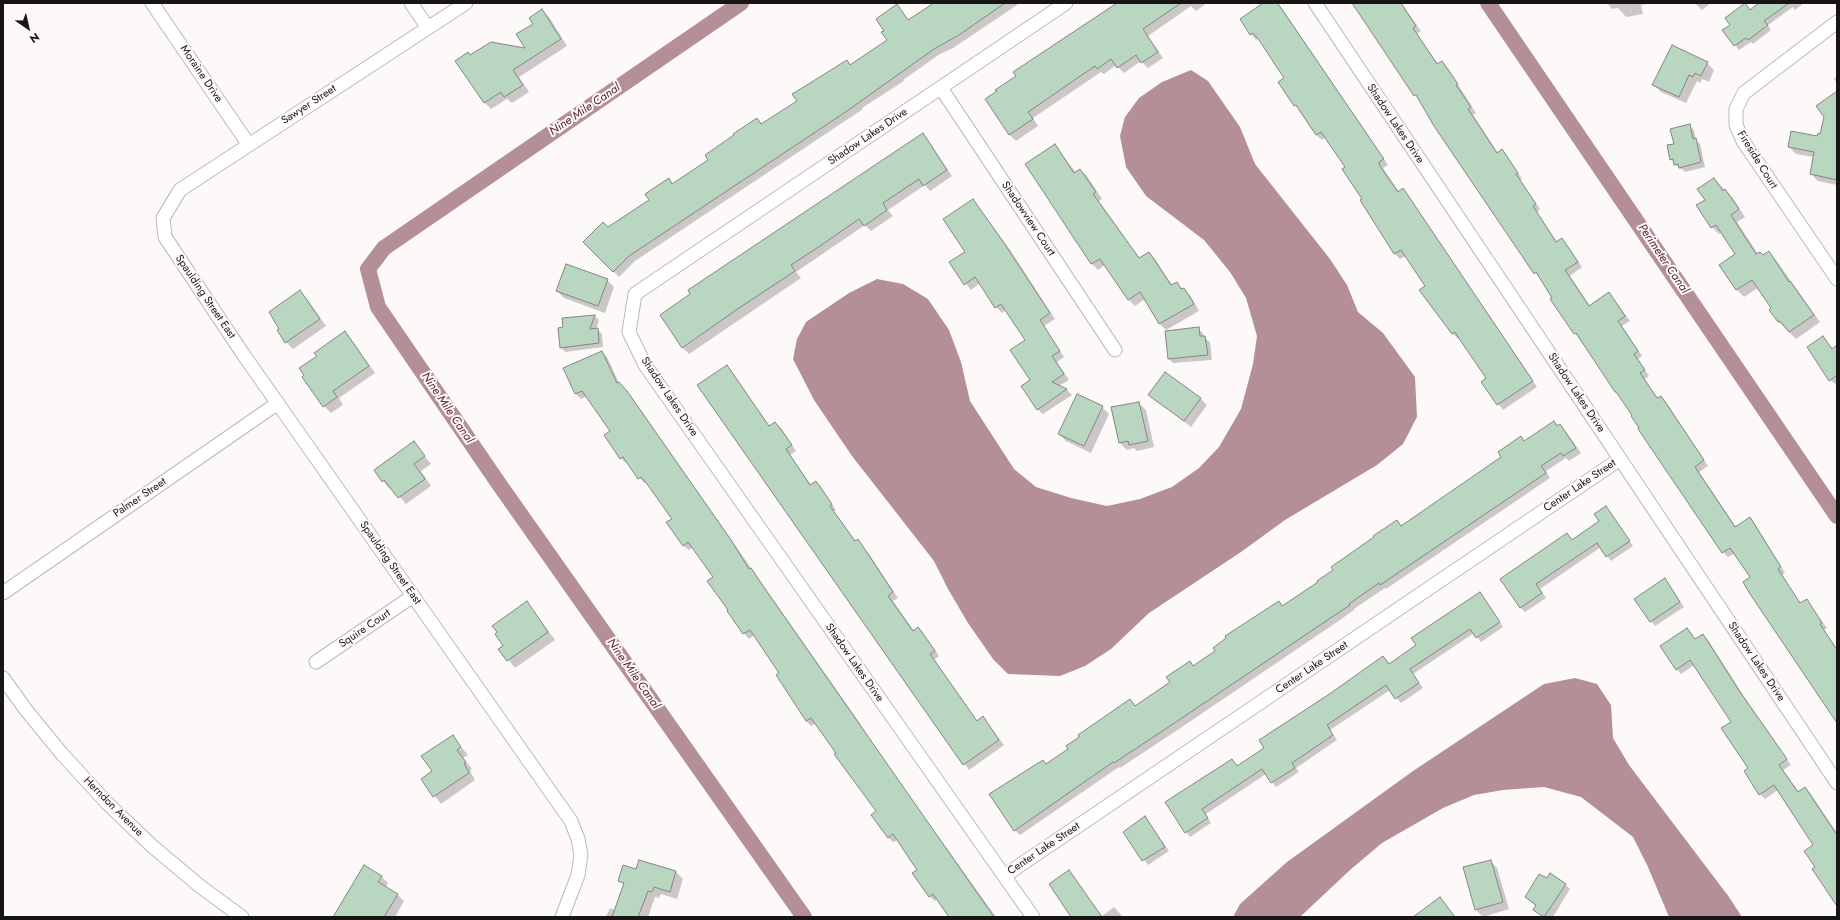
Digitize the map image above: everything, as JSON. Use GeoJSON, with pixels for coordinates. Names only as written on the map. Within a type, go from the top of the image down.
{"type":"FeatureCollection","features":[{"type":"Feature","properties":{"kind":"street","name":"Moraine Drive"},"geometry":{"type":"LineString","coordinates":[[152,3],[249,145]]}},
{"type":"Feature","properties":{"kind":"street"},"geometry":{"type":"LineString","coordinates":[[411,3],[428,28]]}},
{"type":"Feature","properties":{"kind":"street","name":"Sawyer Street"},"geometry":{"type":"LineString","coordinates":[[163,218],[180,190],[466,3]]}},
{"type":"Feature","properties":{"kind":"street","name":"Shadow Lakes Drive"},"geometry":{"type":"LineString","coordinates":[[1033,917],[645,365],[629,332],[635,294],[1066,3]]}},
{"type":"Feature","properties":{"kind":"street","name":"Shadow Lakes Drive"},"geometry":{"type":"LineString","coordinates":[[1315,3],[1837,783]]}},
{"type":"Feature","properties":{"kind":"street","name":"Fireside Court"},"geometry":{"type":"LineString","coordinates":[[1837,22],[1744,93],[1736,108],[1736,125],[1742,140],[1837,279]]}},
{"type":"Feature","properties":{"kind":"street","name":"Shadowview Court"},"geometry":{"type":"LineString","coordinates":[[941,88],[1115,350]]}},
{"type":"Feature","properties":{"kind":"street","name":"Spaulding Street East"},"geometry":{"type":"LineString","coordinates":[[163,218],[164,237],[278,403],[571,821],[578,839],[581,855],[578,874],[562,917]]}},
{"type":"Feature","properties":{"kind":"street","name":"Palmer Street"},"geometry":{"type":"LineString","coordinates":[[3,593],[278,403]]}},
{"type":"Feature","properties":{"kind":"street","name":"Center Lake Street"},"geometry":{"type":"LineString","coordinates":[[1004,876],[1620,459]]}},
{"type":"Feature","properties":{"kind":"street","name":"Squire Court"},"geometry":{"type":"LineString","coordinates":[[316,662],[413,596]]}},
{"type":"Feature","properties":{"kind":"street","name":"Herndon Avenue"},"geometry":{"type":"LineString","coordinates":[[3,678],[26,710],[53,743],[107,803],[152,846],[201,887],[242,917]]}},
{"type":"Feature","properties":{"kind":"shaded area"},"geometry":{"type":"Polygon","coordinates":[[[1191,70],[1208,81],[1240,127],[1255,164],[1330,259],[1347,285],[1358,312],[1383,333],[1415,377],[1417,417],[1403,444],[1377,465],[1285,520],[1241,552],[1149,613],[1111,649],[1085,666],[1060,676],[1008,674],[993,659],[968,623],[934,561],[852,456],[814,400],[793,359],[797,339],[806,322],[849,293],[877,279],[903,284],[928,299],[949,330],[961,362],[970,401],[1014,469],[1036,487],[1071,498],[1107,506],[1140,499],[1172,487],[1199,468],[1219,447],[1241,409],[1253,364],[1257,336],[1246,298],[1230,272],[1204,240],[1146,196],[1126,167],[1120,136],[1125,117],[1139,98],[1162,82],[1191,70]]]}},
{"type":"Feature","properties":{"kind":"shaded area"},"geometry":{"type":"Polygon","coordinates":[[[1575,678],[1597,684],[1611,705],[1613,738],[1629,765],[1729,897],[1742,917],[1669,917],[1648,867],[1633,837],[1581,797],[1544,787],[1503,790],[1474,795],[1443,808],[1382,843],[1350,870],[1300,917],[1233,917],[1240,904],[1287,862],[1413,771],[1544,684],[1575,678]]]}},
{"type":"Feature","properties":{"kind":"building"},"geometry":{"type":"Polygon","coordinates":[[[934,3],[1005,3],[959,35],[934,49],[847,111],[629,256],[613,272],[583,242],[603,222],[608,227],[649,200],[645,194],[669,178],[672,184],[708,160],[705,155],[757,118],[761,124],[797,101],[792,94],[847,60],[850,65],[887,40],[881,32],[884,31],[876,19],[897,4],[908,20],[934,3]]]}},
{"type":"Feature","properties":{"kind":"building"},"geometry":{"type":"Polygon","coordinates":[[[1117,3],[1181,3],[1143,29],[1158,52],[1141,63],[1136,55],[1117,68],[1111,59],[1097,69],[1095,66],[1028,112],[1033,119],[1009,135],[985,99],[997,91],[995,90],[1016,76],[1013,72],[1117,3]]]}},
{"type":"Feature","properties":{"kind":"building"},"geometry":{"type":"Polygon","coordinates":[[[1263,3],[1277,3],[1281,8],[1384,159],[1379,162],[1380,166],[1398,192],[1403,188],[1533,381],[1497,405],[1481,382],[1486,378],[1455,332],[1452,334],[1419,290],[1425,286],[1401,250],[1394,254],[1360,200],[1362,199],[1342,169],[1345,167],[1321,132],[1316,135],[1296,105],[1294,106],[1278,82],[1284,78],[1259,40],[1253,33],[1250,35],[1240,19],[1263,3]]]}},
{"type":"Feature","properties":{"kind":"building"},"geometry":{"type":"Polygon","coordinates":[[[1352,3],[1401,3],[1416,26],[1413,28],[1437,64],[1442,61],[1458,84],[1456,85],[1471,107],[1468,109],[1497,153],[1502,149],[1518,173],[1516,174],[1536,204],[1533,206],[1556,242],[1562,238],[1578,262],[1565,270],[1589,306],[1609,292],[1625,316],[1618,321],[1638,351],[1634,354],[1645,370],[1640,373],[1657,398],[1661,396],[1704,460],[1695,467],[1735,527],[1750,517],[1781,567],[1778,569],[1800,603],[1807,599],[1822,623],[1820,624],[1837,650],[1837,723],[1750,594],[1743,582],[1750,577],[1730,548],[1722,553],[1638,429],[1639,428],[1631,416],[1632,415],[1576,333],[1574,334],[1550,299],[1552,298],[1536,272],[1534,274],[1434,126],[1416,95],[1414,96],[1352,3]]]}},
{"type":"Feature","properties":{"kind":"building"},"geometry":{"type":"Polygon","coordinates":[[[1745,3],[1750,10],[1759,3],[1789,3],[1764,21],[1768,25],[1748,40],[1746,38],[1734,46],[1722,30],[1730,25],[1725,18],[1745,3]]]}},
{"type":"Feature","properties":{"kind":"building"},"geometry":{"type":"Polygon","coordinates":[[[542,9],[561,39],[513,70],[523,85],[504,97],[501,92],[484,103],[455,61],[468,52],[470,55],[491,42],[525,48],[516,34],[533,24],[529,18],[542,9]]]}},
{"type":"Feature","properties":{"kind":"building"},"geometry":{"type":"Polygon","coordinates":[[[1672,45],[1708,62],[1701,76],[1695,73],[1693,77],[1689,75],[1679,97],[1652,85],[1672,45]]]}},
{"type":"Feature","properties":{"kind":"building"},"geometry":{"type":"Polygon","coordinates":[[[1837,91],[1837,180],[1810,174],[1814,152],[1788,147],[1791,131],[1817,136],[1818,133],[1820,134],[1824,117],[1816,106],[1837,91]]]}},
{"type":"Feature","properties":{"kind":"building"},"geometry":{"type":"Polygon","coordinates":[[[1690,124],[1693,139],[1696,138],[1701,162],[1679,168],[1678,164],[1674,165],[1673,159],[1670,160],[1667,145],[1674,144],[1670,129],[1690,124]]]}},
{"type":"Feature","properties":{"kind":"building"},"geometry":{"type":"Polygon","coordinates":[[[923,133],[947,170],[923,186],[919,179],[883,203],[887,210],[864,226],[859,219],[791,265],[795,271],[682,348],[660,315],[690,294],[688,290],[923,133]]]}},
{"type":"Feature","properties":{"kind":"building"},"geometry":{"type":"Polygon","coordinates":[[[1055,144],[1074,173],[1080,169],[1096,192],[1093,194],[1139,258],[1149,252],[1171,285],[1177,282],[1181,289],[1184,288],[1194,304],[1159,324],[1140,292],[1128,300],[1100,259],[1091,264],[1025,164],[1055,144]]]}},
{"type":"Feature","properties":{"kind":"building"},"geometry":{"type":"Polygon","coordinates":[[[1714,178],[1723,191],[1725,189],[1739,209],[1731,215],[1756,254],[1760,252],[1763,255],[1769,251],[1789,282],[1790,281],[1814,315],[1789,332],[1780,321],[1778,322],[1769,310],[1771,308],[1752,280],[1736,290],[1719,265],[1735,254],[1716,225],[1711,228],[1696,205],[1705,200],[1697,189],[1714,178]]]}},
{"type":"Feature","properties":{"kind":"building"},"geometry":{"type":"Polygon","coordinates":[[[973,199],[1050,313],[1040,320],[1060,351],[1052,356],[1064,374],[1052,382],[1067,389],[1037,410],[1021,386],[1030,380],[1010,350],[1025,340],[1001,304],[995,308],[975,277],[964,285],[949,262],[965,252],[943,219],[973,199]]]}},
{"type":"Feature","properties":{"kind":"building"},"geometry":{"type":"Polygon","coordinates":[[[566,264],[608,279],[598,306],[556,291],[566,264]]]}},
{"type":"Feature","properties":{"kind":"building"},"geometry":{"type":"Polygon","coordinates":[[[300,290],[320,319],[285,343],[269,312],[300,290]]]}},
{"type":"Feature","properties":{"kind":"building"},"geometry":{"type":"Polygon","coordinates":[[[595,315],[590,329],[598,328],[599,343],[560,348],[558,328],[563,327],[562,318],[595,315]]]}},
{"type":"Feature","properties":{"kind":"building"},"geometry":{"type":"Polygon","coordinates":[[[1199,327],[1200,336],[1205,336],[1208,355],[1168,359],[1165,331],[1199,327]]]}},
{"type":"Feature","properties":{"kind":"building"},"geometry":{"type":"Polygon","coordinates":[[[345,331],[369,366],[333,391],[337,397],[323,407],[302,377],[304,375],[299,368],[317,356],[314,353],[345,331]]]}},
{"type":"Feature","properties":{"kind":"building"},"geometry":{"type":"Polygon","coordinates":[[[1823,336],[1832,349],[1837,345],[1837,375],[1829,381],[1807,347],[1823,336]]]}},
{"type":"Feature","properties":{"kind":"building"},"geometry":{"type":"Polygon","coordinates":[[[602,351],[617,383],[619,382],[627,391],[731,540],[749,569],[751,568],[994,917],[949,917],[933,894],[929,897],[912,873],[917,870],[893,834],[888,838],[871,815],[876,811],[834,754],[836,753],[811,718],[806,721],[776,675],[779,673],[750,630],[743,634],[727,611],[728,610],[707,581],[713,577],[688,542],[683,546],[666,522],[672,519],[647,484],[641,477],[638,479],[623,457],[620,459],[604,435],[610,431],[582,391],[575,394],[563,368],[602,351]]]}},
{"type":"Feature","properties":{"kind":"building"},"geometry":{"type":"Polygon","coordinates":[[[727,365],[769,426],[775,422],[792,445],[786,449],[810,485],[816,481],[832,504],[830,506],[855,541],[858,539],[893,592],[888,596],[913,631],[918,627],[924,635],[935,651],[930,654],[977,721],[983,716],[999,740],[963,765],[697,385],[727,365]]]}},
{"type":"Feature","properties":{"kind":"building"},"geometry":{"type":"Polygon","coordinates":[[[1165,372],[1201,398],[1184,421],[1148,395],[1165,372]]]}},
{"type":"Feature","properties":{"kind":"building"},"geometry":{"type":"Polygon","coordinates":[[[1077,394],[1103,406],[1084,446],[1058,434],[1077,394]]]}},
{"type":"Feature","properties":{"kind":"building"},"geometry":{"type":"Polygon","coordinates":[[[1139,402],[1148,441],[1129,445],[1128,441],[1119,443],[1111,407],[1139,402]]]}},
{"type":"Feature","properties":{"kind":"building"},"geometry":{"type":"Polygon","coordinates":[[[1554,421],[1557,426],[1560,424],[1576,448],[1563,456],[1561,453],[1541,466],[1546,473],[1380,585],[1379,583],[1349,604],[1350,605],[1173,724],[1114,763],[1113,762],[1014,831],[989,794],[1043,760],[1046,764],[1068,749],[1066,746],[1079,737],[1078,735],[1130,699],[1135,706],[1170,682],[1166,677],[1190,661],[1193,666],[1215,651],[1213,648],[1226,638],[1225,636],[1279,601],[1282,606],[1318,582],[1317,581],[1333,570],[1331,567],[1374,537],[1373,536],[1397,520],[1401,526],[1501,457],[1498,452],[1521,436],[1524,441],[1554,421]]]}},
{"type":"Feature","properties":{"kind":"building"},"geometry":{"type":"Polygon","coordinates":[[[414,441],[425,456],[414,464],[425,479],[398,498],[384,480],[382,482],[374,470],[414,441]]]}},
{"type":"Feature","properties":{"kind":"building"},"geometry":{"type":"Polygon","coordinates":[[[1606,506],[1630,541],[1606,557],[1597,543],[1536,584],[1542,593],[1520,608],[1500,579],[1567,533],[1572,540],[1599,521],[1594,514],[1606,506]]]}},
{"type":"Feature","properties":{"kind":"building"},"geometry":{"type":"Polygon","coordinates":[[[1665,578],[1680,602],[1650,622],[1634,599],[1665,578]]]}},
{"type":"Feature","properties":{"kind":"building"},"geometry":{"type":"Polygon","coordinates":[[[1480,592],[1500,622],[1476,638],[1470,629],[1410,669],[1419,683],[1395,699],[1386,685],[1327,725],[1333,735],[1292,763],[1295,768],[1271,783],[1262,769],[1202,809],[1208,818],[1185,833],[1165,802],[1232,759],[1237,766],[1264,748],[1259,740],[1328,695],[1383,656],[1389,664],[1416,645],[1411,638],[1480,592]]]}},
{"type":"Feature","properties":{"kind":"building"},"geometry":{"type":"Polygon","coordinates":[[[527,601],[548,632],[507,661],[498,649],[503,646],[495,634],[497,632],[492,626],[527,601]]]}},
{"type":"Feature","properties":{"kind":"building"},"geometry":{"type":"Polygon","coordinates":[[[1687,628],[1695,639],[1703,634],[1740,692],[1787,759],[1779,765],[1798,792],[1805,787],[1837,835],[1837,906],[1812,869],[1815,867],[1804,851],[1813,845],[1774,785],[1759,795],[1744,771],[1748,768],[1721,728],[1731,722],[1690,660],[1676,670],[1660,646],[1687,628]]]}},
{"type":"Feature","properties":{"kind":"building"},"geometry":{"type":"Polygon","coordinates":[[[453,735],[461,747],[457,750],[466,762],[464,763],[469,773],[433,797],[421,779],[432,771],[421,756],[453,735]]]}},
{"type":"Feature","properties":{"kind":"building"},"geometry":{"type":"Polygon","coordinates":[[[1145,816],[1165,847],[1142,861],[1123,832],[1145,816]]]}},
{"type":"Feature","properties":{"kind":"building"},"geometry":{"type":"Polygon","coordinates":[[[639,860],[676,871],[670,892],[654,887],[652,892],[648,891],[638,917],[612,917],[624,883],[618,881],[623,865],[636,869],[639,860]]]}},
{"type":"Feature","properties":{"kind":"building"},"geometry":{"type":"Polygon","coordinates":[[[1491,860],[1503,902],[1475,910],[1463,867],[1491,860]]]}},
{"type":"Feature","properties":{"kind":"building"},"geometry":{"type":"Polygon","coordinates":[[[364,865],[382,876],[378,882],[398,894],[384,917],[333,917],[364,865]]]}},
{"type":"Feature","properties":{"kind":"building"},"geometry":{"type":"Polygon","coordinates":[[[1069,870],[1102,917],[1071,917],[1049,884],[1069,870]]]}},
{"type":"Feature","properties":{"kind":"building"},"geometry":{"type":"Polygon","coordinates":[[[1550,873],[1566,884],[1544,917],[1533,910],[1536,905],[1525,897],[1539,874],[1547,878],[1550,873]]]}},
{"type":"Feature","properties":{"kind":"building"},"geometry":{"type":"Polygon","coordinates":[[[1440,897],[1455,917],[1413,917],[1440,897]]]}},
{"type":"Feature","properties":{"kind":"waterway","name":"Nine Mile Canal"},"geometry":{"type":"LineString","coordinates":[[741,3],[384,248],[368,269],[378,307],[499,484],[804,917]]}},
{"type":"Feature","properties":{"kind":"waterway","name":"Perimeter Canal"},"geometry":{"type":"LineString","coordinates":[[1488,3],[1837,516]]}}]}
